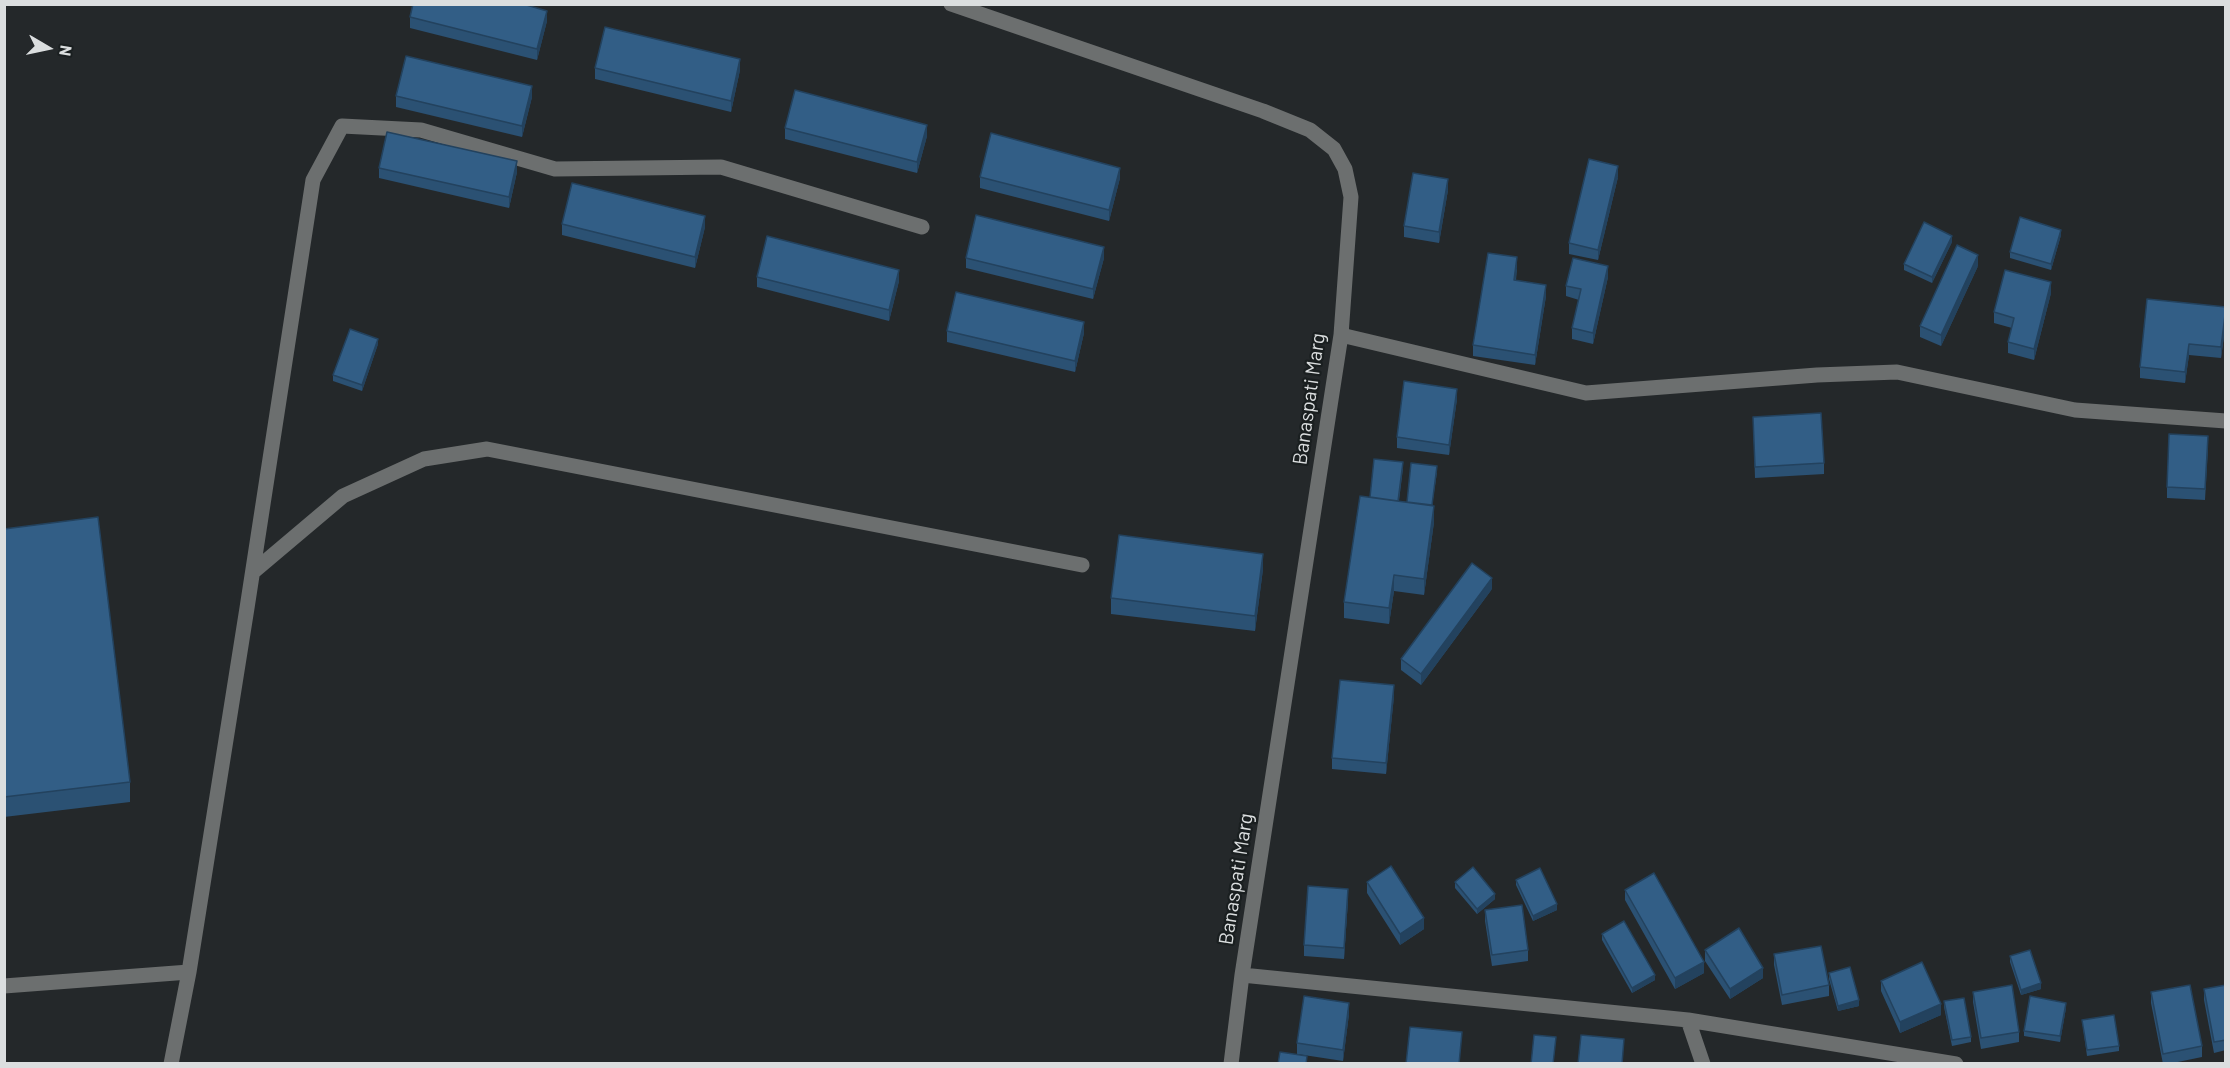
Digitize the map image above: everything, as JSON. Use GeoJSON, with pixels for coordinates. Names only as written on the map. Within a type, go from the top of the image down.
{"type":"FeatureCollection","features":[{"type":"Feature","properties":{"kind":"street","name":"Banaspati Marg"},"geometry":{"type":"LineString","coordinates":[[951,4],[1263,111],[1310,130],[1334,149],[1345,169],[1351,197],[1341,335],[1242,975],[1231,1064]]}},
{"type":"Feature","properties":{"kind":"street"},"geometry":{"type":"LineString","coordinates":[[171,1064],[189,972],[313,180],[342,126],[421,130],[555,169],[720,167],[922,227]]}},
{"type":"Feature","properties":{"kind":"street"},"geometry":{"type":"LineString","coordinates":[[1341,335],[1586,393],[1817,375],[1897,372],[2075,410],[2226,421]]}},
{"type":"Feature","properties":{"kind":"street"},"geometry":{"type":"LineString","coordinates":[[253,572],[343,496],[424,459],[487,449],[1082,566]]}},
{"type":"Feature","properties":{"kind":"street"},"geometry":{"type":"LineString","coordinates":[[4,986],[189,972]]}},
{"type":"Feature","properties":{"kind":"street"},"geometry":{"type":"LineString","coordinates":[[1242,975],[1688,1020],[1956,1064]]}},
{"type":"Feature","properties":{"kind":"street"},"geometry":{"type":"LineString","coordinates":[[1688,1020],[1703,1064]]}},
{"type":"Feature","properties":{"kind":"building"},"geometry":{"type":"Polygon","coordinates":[[[413,4],[523,4],[547,11],[537,49],[410,17],[413,4]]]}},
{"type":"Feature","properties":{"kind":"building"},"geometry":{"type":"Polygon","coordinates":[[[605,27],[740,59],[731,101],[595,68],[605,27]]]}},
{"type":"Feature","properties":{"kind":"building"},"geometry":{"type":"Polygon","coordinates":[[[406,56],[532,86],[522,126],[396,96],[406,56]]]}},
{"type":"Feature","properties":{"kind":"building"},"geometry":{"type":"Polygon","coordinates":[[[795,90],[927,125],[917,162],[785,128],[795,90]]]}},
{"type":"Feature","properties":{"kind":"building"},"geometry":{"type":"Polygon","coordinates":[[[387,132],[517,161],[509,197],[379,168],[387,132]]]}},
{"type":"Feature","properties":{"kind":"building"},"geometry":{"type":"Polygon","coordinates":[[[991,133],[1120,168],[1109,210],[980,177],[991,133]]]}},
{"type":"Feature","properties":{"kind":"building"},"geometry":{"type":"Polygon","coordinates":[[[1589,159],[1618,166],[1598,250],[1569,243],[1589,159]]]}},
{"type":"Feature","properties":{"kind":"building"},"geometry":{"type":"Polygon","coordinates":[[[1413,173],[1448,179],[1439,232],[1404,226],[1413,173]]]}},
{"type":"Feature","properties":{"kind":"building"},"geometry":{"type":"Polygon","coordinates":[[[572,183],[705,216],[695,257],[562,224],[572,183]]]}},
{"type":"Feature","properties":{"kind":"building"},"geometry":{"type":"Polygon","coordinates":[[[976,215],[1104,247],[1093,289],[966,258],[976,215]]]}},
{"type":"Feature","properties":{"kind":"building"},"geometry":{"type":"Polygon","coordinates":[[[2020,217],[2061,230],[2051,264],[2010,252],[2020,217]]]}},
{"type":"Feature","properties":{"kind":"building"},"geometry":{"type":"Polygon","coordinates":[[[1924,222],[1952,236],[1932,277],[1904,264],[1924,222]]]}},
{"type":"Feature","properties":{"kind":"building"},"geometry":{"type":"Polygon","coordinates":[[[767,236],[899,270],[889,310],[757,277],[767,236]]]}},
{"type":"Feature","properties":{"kind":"building"},"geometry":{"type":"Polygon","coordinates":[[[1957,245],[1978,255],[1941,335],[1920,326],[1957,245]]]}},
{"type":"Feature","properties":{"kind":"building"},"geometry":{"type":"Polygon","coordinates":[[[1488,253],[1517,257],[1514,280],[1546,285],[1535,355],[1473,345],[1488,253]]]}},
{"type":"Feature","properties":{"kind":"building"},"geometry":{"type":"Polygon","coordinates":[[[1573,258],[1608,266],[1593,333],[1572,328],[1581,289],[1566,286],[1573,258]]]}},
{"type":"Feature","properties":{"kind":"building"},"geometry":{"type":"Polygon","coordinates":[[[2005,270],[2051,282],[2034,349],[2008,342],[2014,318],[1994,312],[2005,270]]]}},
{"type":"Feature","properties":{"kind":"building"},"geometry":{"type":"Polygon","coordinates":[[[956,292],[1084,322],[1075,361],[947,331],[956,292]]]}},
{"type":"Feature","properties":{"kind":"building"},"geometry":{"type":"Polygon","coordinates":[[[2147,299],[2226,307],[2221,347],[2189,344],[2185,372],[2140,367],[2147,299]]]}},
{"type":"Feature","properties":{"kind":"building"},"geometry":{"type":"Polygon","coordinates":[[[350,329],[378,339],[362,385],[333,375],[350,329]]]}},
{"type":"Feature","properties":{"kind":"building"},"geometry":{"type":"Polygon","coordinates":[[[1404,381],[1457,389],[1449,445],[1397,437],[1404,381]]]}},
{"type":"Feature","properties":{"kind":"building"},"geometry":{"type":"Polygon","coordinates":[[[1821,413],[1824,463],[1755,467],[1753,417],[1821,413]]]}},
{"type":"Feature","properties":{"kind":"building"},"geometry":{"type":"Polygon","coordinates":[[[2169,434],[2208,436],[2205,489],[2167,487],[2169,434]]]}},
{"type":"Feature","properties":{"kind":"building"},"geometry":{"type":"Polygon","coordinates":[[[1374,459],[1403,462],[1398,501],[1370,497],[1374,459]]]}},
{"type":"Feature","properties":{"kind":"building"},"geometry":{"type":"Polygon","coordinates":[[[1411,463],[1437,466],[1432,505],[1407,502],[1411,463]]]}},
{"type":"Feature","properties":{"kind":"building"},"geometry":{"type":"Polygon","coordinates":[[[1360,496],[1434,506],[1424,579],[1394,575],[1389,608],[1344,602],[1360,496]]]}},
{"type":"Feature","properties":{"kind":"building"},"geometry":{"type":"Polygon","coordinates":[[[98,517],[130,782],[4,797],[4,529],[98,517]]]}},
{"type":"Feature","properties":{"kind":"building"},"geometry":{"type":"Polygon","coordinates":[[[1119,535],[1263,554],[1255,616],[1111,598],[1119,535]]]}},
{"type":"Feature","properties":{"kind":"building"},"geometry":{"type":"Polygon","coordinates":[[[1472,563],[1492,578],[1421,674],[1401,659],[1472,563]]]}},
{"type":"Feature","properties":{"kind":"building"},"geometry":{"type":"Polygon","coordinates":[[[1340,680],[1394,685],[1386,763],[1332,758],[1340,680]]]}},
{"type":"Feature","properties":{"kind":"building"},"geometry":{"type":"Polygon","coordinates":[[[1391,866],[1424,918],[1400,934],[1367,882],[1391,866]]]}},
{"type":"Feature","properties":{"kind":"building"},"geometry":{"type":"Polygon","coordinates":[[[1473,867],[1495,894],[1477,909],[1455,882],[1473,867]]]}},
{"type":"Feature","properties":{"kind":"building"},"geometry":{"type":"Polygon","coordinates":[[[1540,868],[1557,904],[1533,916],[1516,880],[1540,868]]]}},
{"type":"Feature","properties":{"kind":"building"},"geometry":{"type":"Polygon","coordinates":[[[1654,873],[1704,962],[1675,978],[1625,890],[1654,873]]]}},
{"type":"Feature","properties":{"kind":"building"},"geometry":{"type":"Polygon","coordinates":[[[1308,886],[1348,889],[1344,948],[1304,945],[1308,886]]]}},
{"type":"Feature","properties":{"kind":"building"},"geometry":{"type":"Polygon","coordinates":[[[1522,905],[1528,950],[1492,955],[1485,910],[1522,905]]]}},
{"type":"Feature","properties":{"kind":"building"},"geometry":{"type":"Polygon","coordinates":[[[1624,921],[1655,975],[1632,988],[1602,934],[1624,921]]]}},
{"type":"Feature","properties":{"kind":"building"},"geometry":{"type":"Polygon","coordinates":[[[1739,928],[1763,968],[1730,989],[1705,950],[1739,928]]]}},
{"type":"Feature","properties":{"kind":"building"},"geometry":{"type":"Polygon","coordinates":[[[1821,946],[1829,985],[1782,995],[1774,954],[1821,946]]]}},
{"type":"Feature","properties":{"kind":"building"},"geometry":{"type":"Polygon","coordinates":[[[2030,950],[2041,983],[2021,990],[2010,956],[2030,950]]]}},
{"type":"Feature","properties":{"kind":"building"},"geometry":{"type":"Polygon","coordinates":[[[1922,962],[1941,1004],[1900,1022],[1881,981],[1922,962]]]}},
{"type":"Feature","properties":{"kind":"building"},"geometry":{"type":"Polygon","coordinates":[[[1850,967],[1859,1000],[1838,1006],[1829,973],[1850,967]]]}},
{"type":"Feature","properties":{"kind":"building"},"geometry":{"type":"Polygon","coordinates":[[[2012,985],[2019,1032],[1981,1038],[1973,992],[2012,985]]]}},
{"type":"Feature","properties":{"kind":"building"},"geometry":{"type":"Polygon","coordinates":[[[2190,985],[2202,1046],[2163,1054],[2151,992],[2190,985]]]}},
{"type":"Feature","properties":{"kind":"building"},"geometry":{"type":"Polygon","coordinates":[[[2226,985],[2226,1040],[2214,1042],[2204,989],[2226,985]]]}},
{"type":"Feature","properties":{"kind":"building"},"geometry":{"type":"Polygon","coordinates":[[[1304,996],[1349,1003],[1343,1050],[1297,1043],[1304,996]]]}},
{"type":"Feature","properties":{"kind":"building"},"geometry":{"type":"Polygon","coordinates":[[[2030,996],[2066,1003],[2060,1036],[2024,1031],[2030,996]]]}},
{"type":"Feature","properties":{"kind":"building"},"geometry":{"type":"Polygon","coordinates":[[[1964,998],[1971,1037],[1952,1040],[1944,1001],[1964,998]]]}},
{"type":"Feature","properties":{"kind":"building"},"geometry":{"type":"Polygon","coordinates":[[[2114,1015],[2119,1046],[2087,1050],[2082,1020],[2114,1015]]]}},
{"type":"Feature","properties":{"kind":"building"},"geometry":{"type":"Polygon","coordinates":[[[1410,1027],[1462,1032],[1459,1064],[1406,1064],[1410,1027]]]}},
{"type":"Feature","properties":{"kind":"building"},"geometry":{"type":"Polygon","coordinates":[[[1534,1035],[1556,1037],[1553,1064],[1531,1064],[1534,1035]]]}},
{"type":"Feature","properties":{"kind":"building"},"geometry":{"type":"Polygon","coordinates":[[[1581,1035],[1624,1039],[1622,1064],[1578,1064],[1581,1035]]]}},
{"type":"Feature","properties":{"kind":"building"},"geometry":{"type":"Polygon","coordinates":[[[1280,1052],[1307,1056],[1306,1064],[1278,1064],[1280,1052]]]}}]}
